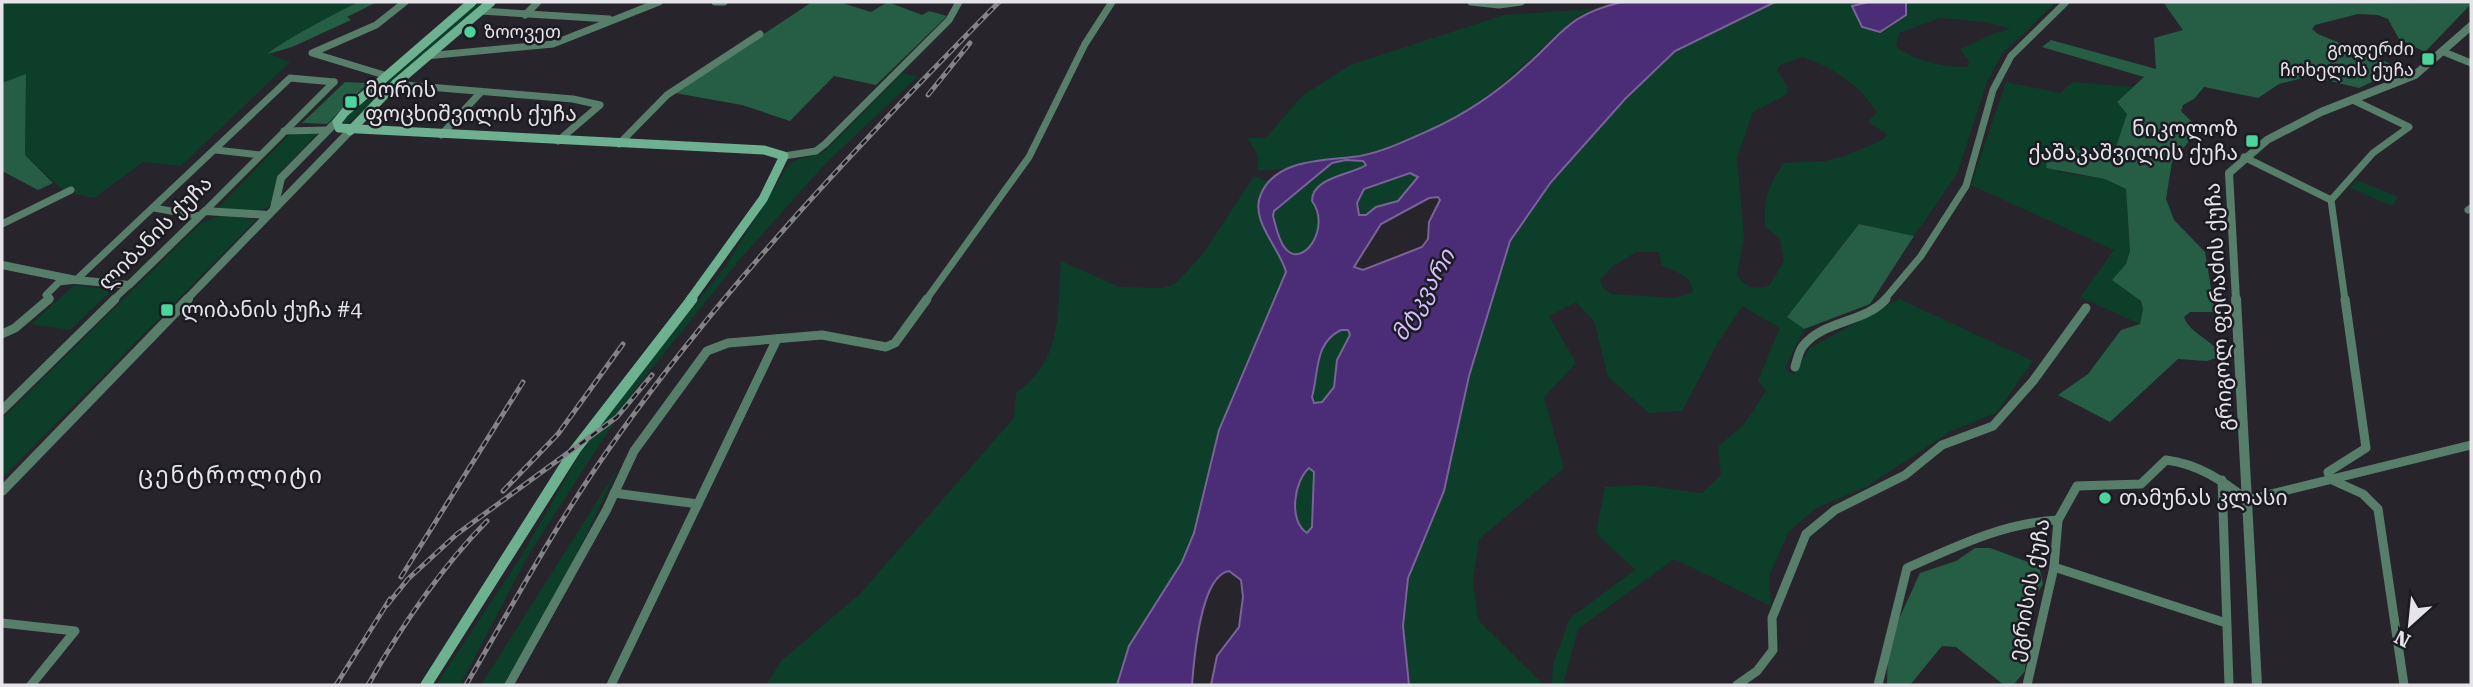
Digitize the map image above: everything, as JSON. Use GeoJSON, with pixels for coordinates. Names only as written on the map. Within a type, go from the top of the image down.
{"type":"FeatureCollection","features":[{"type":"Feature","properties":{"kind":"main road"},"geometry":{"type":"LineString","coordinates":[[426,685],[575,450],[733,245],[763,199],[784,156],[764,150],[350,131],[337,125],[340,118],[384,75],[472,2]]}},
{"type":"Feature","properties":{"kind":"main road"},"geometry":{"type":"LineString","coordinates":[[350,131],[426,56],[491,2]]}},
{"type":"Feature","properties":{"kind":"street"},"geometry":{"type":"LineString","coordinates":[[384,75],[312,53],[376,25],[405,2]]}},
{"type":"Feature","properties":{"kind":"street"},"geometry":{"type":"LineString","coordinates":[[526,15],[538,2]]}},
{"type":"Feature","properties":{"kind":"street"},"geometry":{"type":"LineString","coordinates":[[426,56],[553,44],[659,2]]}},
{"type":"Feature","properties":{"kind":"street"},"geometry":{"type":"LineString","coordinates":[[715,2],[724,2]]}},
{"type":"Feature","properties":{"kind":"street"},"geometry":{"type":"LineString","coordinates":[[784,156],[816,151],[825,144],[948,20],[958,2]]}},
{"type":"Feature","properties":{"kind":"street"},"geometry":{"type":"LineString","coordinates":[[509,685],[614,494],[634,451],[707,351],[728,343],[822,335],[886,347],[895,343],[1028,157],[1084,44],[1112,2]]}},
{"type":"Feature","properties":{"kind":"street"},"geometry":{"type":"LineString","coordinates":[[1471,2],[1499,5],[1521,2]]}},
{"type":"Feature","properties":{"kind":"street"},"geometry":{"type":"LineString","coordinates":[[1795,367],[1802,346],[1829,328],[1878,308],[1921,256],[1966,186],[1993,90],[2011,56],[2066,2]]}},
{"type":"Feature","properties":{"kind":"street"},"geometry":{"type":"LineString","coordinates":[[480,11],[611,19]]}},
{"type":"Feature","properties":{"kind":"street","name":"გრიგოლ ფერაძის ქუჩა"},"geometry":{"type":"LineString","coordinates":[[2257,685],[2229,173],[2244,157],[2267,140],[2310,117],[2415,75],[2471,26]]}},
{"type":"Feature","properties":{"kind":"street"},"geometry":{"type":"LineString","coordinates":[[619,144],[667,95],[760,34]]}},
{"type":"Feature","properties":{"kind":"street"},"geometry":{"type":"LineString","coordinates":[[2444,52],[2471,63]]}},
{"type":"Feature","properties":{"kind":"street","name":"ლიბანის ქუჩა"},"geometry":{"type":"LineString","coordinates":[[2,410],[334,82],[290,78],[216,150]]}},
{"type":"Feature","properties":{"kind":"street"},"geometry":{"type":"LineString","coordinates":[[404,85],[573,99],[600,105],[558,141]]}},
{"type":"Feature","properties":{"kind":"street"},"geometry":{"type":"LineString","coordinates":[[441,135],[481,92]]}},
{"type":"Feature","properties":{"kind":"street"},"geometry":{"type":"LineString","coordinates":[[2330,479],[2328,472],[2366,448],[2331,200],[2373,153],[2409,127],[2353,100]]}},
{"type":"Feature","properties":{"kind":"street"},"geometry":{"type":"LineString","coordinates":[[271,212],[281,178],[340,118]]}},
{"type":"Feature","properties":{"kind":"street"},"geometry":{"type":"LineString","coordinates":[[284,132],[327,130]]}},
{"type":"Feature","properties":{"kind":"street"},"geometry":{"type":"LineString","coordinates":[[2,491],[350,131]]}},
{"type":"Feature","properties":{"kind":"street"},"geometry":{"type":"LineString","coordinates":[[2,334],[15,328],[50,298],[46,295],[59,282],[76,280],[216,150],[260,155]]}},
{"type":"Feature","properties":{"kind":"street"},"geometry":{"type":"LineString","coordinates":[[2244,157],[2331,200]]}},
{"type":"Feature","properties":{"kind":"street"},"geometry":{"type":"LineString","coordinates":[[296,160],[294,164],[301,168],[320,162]]}},
{"type":"Feature","properties":{"kind":"street"},"geometry":{"type":"LineString","coordinates":[[2,224],[71,190]]}},
{"type":"Feature","properties":{"kind":"street"},"geometry":{"type":"LineString","coordinates":[[154,208],[202,213],[271,212]]}},
{"type":"Feature","properties":{"kind":"street"},"geometry":{"type":"LineString","coordinates":[[2,265],[76,280],[129,285]]}},
{"type":"Feature","properties":{"kind":"street"},"geometry":{"type":"LineString","coordinates":[[1737,685],[1757,671],[1773,650],[1772,618],[1806,534],[1835,510],[1905,475],[1942,445],[1993,426],[2033,381],[2086,307]]}},
{"type":"Feature","properties":{"kind":"street"},"geometry":{"type":"LineString","coordinates":[[611,685],[777,339]]}},
{"type":"Feature","properties":{"kind":"street"},"geometry":{"type":"LineString","coordinates":[[2247,500],[2471,445]]}},
{"type":"Feature","properties":{"kind":"street","name":"ეგრისის ქუჩა"},"geometry":{"type":"LineString","coordinates":[[2027,685],[2054,568],[2058,520],[2077,486],[2141,485],[2166,460],[2205,469],[2247,500]]}},
{"type":"Feature","properties":{"kind":"street"},"geometry":{"type":"LineString","coordinates":[[2330,479],[2356,489],[2371,499],[2378,509],[2404,685]]}},
{"type":"Feature","properties":{"kind":"street"},"geometry":{"type":"LineString","coordinates":[[2222,480],[2229,685]]}},
{"type":"Feature","properties":{"kind":"street"},"geometry":{"type":"LineString","coordinates":[[614,494],[698,504]]}},
{"type":"Feature","properties":{"kind":"street"},"geometry":{"type":"LineString","coordinates":[[1878,685],[1907,568],[1989,532],[2023,522],[2058,520]]}},
{"type":"Feature","properties":{"kind":"street"},"geometry":{"type":"LineString","coordinates":[[2054,568],[2226,623]]}},
{"type":"Feature","properties":{"kind":"street"},"geometry":{"type":"LineString","coordinates":[[2,623],[75,631],[31,685]]}},
{"type":"Feature","properties":{"kind":"green space"},"geometry":{"type":"Polygon","coordinates":[[[2,2],[359,2],[272,49],[269,54],[290,62],[181,166],[143,162],[94,198],[64,191],[25,155],[26,75],[2,83],[2,2]]]}},
{"type":"Feature","properties":{"kind":"green space"},"geometry":{"type":"Polygon","coordinates":[[[359,2],[377,2],[347,17],[351,20],[292,47],[268,54],[296,35],[359,2]]]}},
{"type":"Feature","properties":{"kind":"green space"},"geometry":{"type":"Polygon","coordinates":[[[477,2],[488,2],[345,126],[341,124],[377,86],[477,2]]]}},
{"type":"Feature","properties":{"kind":"green space"},"geometry":{"type":"Polygon","coordinates":[[[812,2],[839,2],[871,12],[888,2],[922,15],[929,11],[947,16],[876,85],[834,76],[790,121],[742,105],[675,93],[812,2]]]}},
{"type":"Feature","properties":{"kind":"green space"},"geometry":{"type":"Polygon","coordinates":[[[1775,2],[2056,2],[2002,54],[1987,82],[1957,174],[1914,236],[1859,224],[1787,317],[1804,329],[1785,368],[1793,375],[1810,348],[1899,299],[2033,361],[1996,413],[1951,431],[1866,487],[1816,508],[1789,531],[1769,576],[1771,606],[1674,559],[1578,629],[1563,685],[1552,685],[1553,664],[1570,618],[1635,570],[1596,533],[1605,487],[1641,485],[1702,493],[1721,475],[1718,446],[1743,426],[1766,391],[1758,380],[1780,328],[1742,306],[1717,344],[1682,411],[1649,413],[1608,377],[1594,321],[1576,302],[1549,316],[1576,363],[1544,397],[1564,468],[1479,539],[1473,580],[1478,620],[1544,685],[1409,685],[1403,626],[1408,578],[1444,491],[1469,376],[1510,242],[1551,182],[1625,99],[1675,51],[1775,2]],[[1940,18],[1899,33],[1896,46],[1929,62],[1967,67],[1970,63],[1960,49],[2011,29],[1985,22],[1940,18]],[[1803,57],[1780,65],[1777,70],[1788,88],[1787,94],[1753,112],[1737,157],[1744,237],[1737,275],[1744,283],[1755,288],[1769,286],[1784,261],[1780,239],[1765,226],[1765,208],[1774,178],[1784,163],[1826,161],[1846,156],[1884,139],[1887,134],[1868,122],[1877,112],[1853,85],[1835,72],[1803,57]],[[1636,252],[1612,267],[1600,280],[1603,288],[1611,294],[1674,298],[1693,292],[1686,278],[1662,266],[1659,252],[1636,252]]]}},
{"type":"Feature","properties":{"kind":"green space"},"geometry":{"type":"Polygon","coordinates":[[[2163,2],[2471,4],[2425,52],[2399,39],[2388,19],[2378,15],[2358,14],[2315,25],[2312,29],[2318,34],[2401,68],[2359,88],[2310,76],[2279,84],[2258,98],[2204,87],[2194,99],[2183,105],[2181,111],[2193,123],[2194,135],[2172,162],[2166,199],[2174,220],[2205,252],[2215,312],[2190,312],[2184,317],[2190,327],[2217,350],[2216,358],[2207,361],[2178,359],[2110,422],[2058,395],[2088,374],[2121,330],[2140,324],[2143,309],[2141,301],[2112,280],[2126,264],[2130,251],[2126,189],[2105,179],[2046,168],[2047,162],[2067,161],[2072,157],[2067,151],[2071,147],[2103,161],[2115,162],[2115,150],[2127,114],[2117,102],[2144,77],[2042,47],[2051,40],[2156,69],[2154,38],[2183,30],[2163,2]]]}},
{"type":"Feature","properties":{"kind":"green space"},"geometry":{"type":"Polygon","coordinates":[[[1593,9],[1576,17],[1480,101],[1427,134],[1363,155],[1311,161],[1276,170],[1258,170],[1258,155],[1247,138],[1266,138],[1302,96],[1350,65],[1504,15],[1593,9]]]}},
{"type":"Feature","properties":{"kind":"green space"},"geometry":{"type":"Polygon","coordinates":[[[902,73],[917,77],[825,164],[741,258],[636,388],[529,554],[460,685],[436,685],[519,560],[578,457],[614,407],[725,267],[789,164],[826,150],[902,73]]]}},
{"type":"Feature","properties":{"kind":"green space"},"geometry":{"type":"Polygon","coordinates":[[[26,74],[25,155],[53,183],[38,190],[2,171],[2,83],[26,74]]]}},
{"type":"Feature","properties":{"kind":"green space"},"geometry":{"type":"Polygon","coordinates":[[[345,82],[368,83],[327,124],[302,123],[345,82]]]}},
{"type":"Feature","properties":{"kind":"green space"},"geometry":{"type":"Polygon","coordinates":[[[2006,82],[2060,93],[2073,82],[2133,87],[2117,102],[2127,114],[2115,150],[2115,162],[2067,151],[2072,157],[2057,172],[2105,179],[2126,189],[2130,251],[2126,264],[2143,309],[2140,324],[2080,297],[2114,250],[1971,185],[2006,82]]]}},
{"type":"Feature","properties":{"kind":"green space"},"geometry":{"type":"Polygon","coordinates":[[[292,132],[317,134],[281,171],[272,203],[267,208],[254,211],[218,208],[292,132]]]}},
{"type":"Feature","properties":{"kind":"green space"},"geometry":{"type":"Polygon","coordinates":[[[1363,161],[1366,165],[1318,187],[1312,201],[1319,223],[1317,234],[1306,250],[1299,254],[1291,253],[1280,241],[1274,211],[1332,163],[1363,161]]]}},
{"type":"Feature","properties":{"kind":"green space"},"geometry":{"type":"Polygon","coordinates":[[[1409,173],[1418,177],[1398,201],[1376,207],[1366,215],[1359,215],[1357,203],[1364,189],[1409,173]]]}},
{"type":"Feature","properties":{"kind":"green space"},"geometry":{"type":"Polygon","coordinates":[[[1254,176],[1269,182],[1262,195],[1261,217],[1286,272],[1231,398],[1194,533],[1182,562],[1129,646],[1117,685],[766,685],[781,661],[860,594],[1014,418],[1016,393],[1031,380],[1050,351],[1055,334],[1061,261],[1119,287],[1161,288],[1175,284],[1203,254],[1254,176]]]}},
{"type":"Feature","properties":{"kind":"green space"},"geometry":{"type":"Polygon","coordinates":[[[2357,180],[2398,197],[2392,206],[2350,188],[2357,180]]]}},
{"type":"Feature","properties":{"kind":"green space"},"geometry":{"type":"Polygon","coordinates":[[[222,215],[256,220],[2,478],[2,419],[201,223],[222,215]]]}},
{"type":"Feature","properties":{"kind":"green space"},"geometry":{"type":"Polygon","coordinates":[[[1859,224],[1914,236],[1870,304],[1804,329],[1787,317],[1859,224]]]}},
{"type":"Feature","properties":{"kind":"green space"},"geometry":{"type":"Polygon","coordinates":[[[75,285],[112,290],[70,330],[31,324],[75,285]]]}},
{"type":"Feature","properties":{"kind":"green space"},"geometry":{"type":"Polygon","coordinates":[[[1341,330],[1348,330],[1350,335],[1337,360],[1334,387],[1322,402],[1314,403],[1312,397],[1322,350],[1326,342],[1341,330]]]}},
{"type":"Feature","properties":{"kind":"green space"},"geometry":{"type":"Polygon","coordinates":[[[618,468],[564,581],[504,685],[481,685],[618,468]]]}},
{"type":"Feature","properties":{"kind":"green space"},"geometry":{"type":"Polygon","coordinates":[[[1309,468],[1314,472],[1312,527],[1307,533],[1297,520],[1295,501],[1300,482],[1309,468]]]}},
{"type":"Feature","properties":{"kind":"green space"},"geometry":{"type":"Polygon","coordinates":[[[1975,548],[1990,548],[2039,566],[2043,584],[2028,609],[2025,671],[2013,685],[2004,685],[1956,647],[1942,646],[1910,685],[1887,685],[1888,643],[1920,573],[1956,561],[1975,548]]]}},
{"type":"Feature","properties":{"kind":"water","name":"მტკვარი"},"geometry":{"type":"Polygon","coordinates":[[[1622,2],[1775,2],[1675,51],[1625,99],[1551,182],[1510,241],[1469,376],[1444,491],[1408,578],[1403,626],[1409,685],[1211,685],[1217,656],[1239,627],[1243,597],[1241,580],[1229,571],[1219,576],[1205,602],[1197,639],[1192,685],[1117,685],[1129,646],[1182,562],[1194,533],[1219,430],[1286,272],[1259,214],[1261,194],[1269,182],[1291,167],[1319,160],[1369,154],[1443,124],[1469,110],[1505,84],[1568,26],[1604,7],[1622,2]],[[1346,160],[1332,163],[1274,211],[1273,216],[1281,241],[1292,253],[1299,254],[1306,250],[1317,234],[1319,223],[1312,201],[1318,187],[1366,165],[1363,161],[1346,160]],[[1410,173],[1364,189],[1357,203],[1359,215],[1366,215],[1376,207],[1398,201],[1418,177],[1410,173]],[[1438,197],[1429,198],[1381,224],[1354,267],[1363,270],[1422,247],[1428,239],[1429,222],[1440,200],[1438,197]],[[1341,330],[1326,342],[1317,368],[1312,397],[1314,403],[1322,402],[1334,387],[1337,360],[1350,335],[1348,330],[1341,330]],[[1309,468],[1300,482],[1295,511],[1297,520],[1307,533],[1312,527],[1314,472],[1309,468]]]}},
{"type":"Feature","properties":{"kind":"water"},"geometry":{"type":"Polygon","coordinates":[[[1869,2],[1906,2],[1906,15],[1880,32],[1862,27],[1852,6],[1869,2]]]}},
{"type":"Feature","properties":{"kind":"railway"},"geometry":{"type":"LineString","coordinates":[[466,685],[577,496],[661,378],[800,211],[999,2]]}},
{"type":"Feature","properties":{"kind":"railway"},"geometry":{"type":"LineString","coordinates":[[928,95],[970,43]]}},
{"type":"Feature","properties":{"kind":"railway"},"geometry":{"type":"LineString","coordinates":[[503,491],[558,434],[623,344]]}},
{"type":"Feature","properties":{"kind":"railway"},"geometry":{"type":"LineString","coordinates":[[387,605],[408,579],[457,534],[617,417],[652,375]]}},
{"type":"Feature","properties":{"kind":"railway"},"geometry":{"type":"LineString","coordinates":[[401,577],[523,382]]}},
{"type":"Feature","properties":{"kind":"railway"},"geometry":{"type":"LineString","coordinates":[[368,685],[422,599],[487,521]]}},
{"type":"Feature","properties":{"kind":"railway"},"geometry":{"type":"LineString","coordinates":[[336,685],[390,599]]}},
{"type":"Feature","properties":{"kind":"place","name":"ზოოვეთ"},"geometry":{"type":"Point","coordinates":[470,32]}},
{"type":"Feature","properties":{"kind":"place","name":"გოდერძი ჩოხელის ქუჩა"},"geometry":{"type":"Point","coordinates":[2428,59]}},
{"type":"Feature","properties":{"kind":"place","name":"მორის ფოცხიშვილის ქუჩა"},"geometry":{"type":"Point","coordinates":[351,102]}},
{"type":"Feature","properties":{"kind":"place","name":"ნიკოლოზ ქაშაკაშვილის ქუჩა"},"geometry":{"type":"Point","coordinates":[2252,141]}},
{"type":"Feature","properties":{"kind":"place","name":"ლიბანის ქუჩა #4"},"geometry":{"type":"Point","coordinates":[167,310]}},
{"type":"Feature","properties":{"kind":"place","name":"თამუნას კლასი"},"geometry":{"type":"Point","coordinates":[2105,498]}},
{"type":"Feature","properties":{"kind":"district","name":"ცენტროლიტი"},"geometry":{"type":"Point","coordinates":[231,475]}}]}
